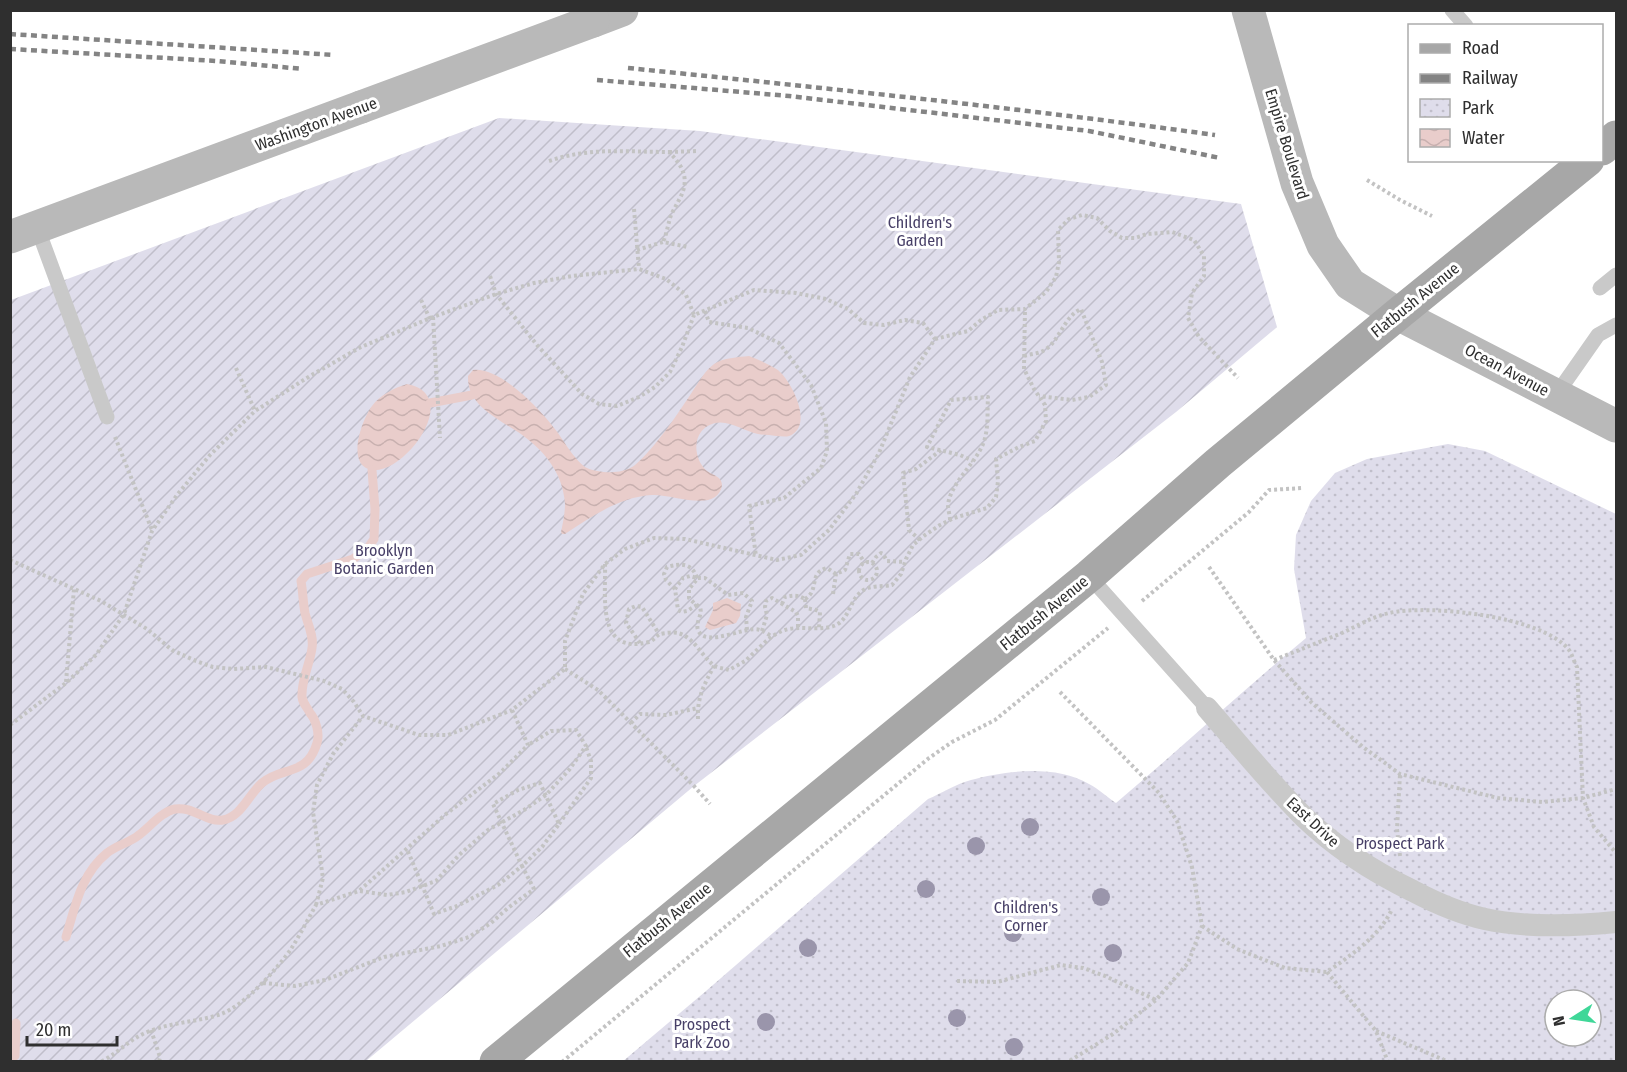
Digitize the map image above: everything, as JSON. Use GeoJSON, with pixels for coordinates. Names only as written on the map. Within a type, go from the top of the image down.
{"type":"FeatureCollection","features":[{"type":"Feature","properties":{"kind":"main road","name":"Empire Boulevard"},"geometry":{"type":"LineString","coordinates":[[1248,10],[1297,183],[1323,245],[1350,284],[1398,314]]}},
{"type":"Feature","properties":{"kind":"main road","name":"Washington Avenue"},"geometry":{"type":"LineString","coordinates":[[24,232],[361,107],[594,17]]}},
{"type":"Feature","properties":{"kind":"main road"},"geometry":{"type":"LineString","coordinates":[[1603,148],[1617,137]]}},
{"type":"Feature","properties":{"kind":"main road","name":"Flatbush Avenue"},"geometry":{"type":"LineString","coordinates":[[496,1062],[1089,576],[1218,463],[1586,162]]}},
{"type":"Feature","properties":{"kind":"main road","name":"Ocean Avenue"},"geometry":{"type":"LineString","coordinates":[[1398,314],[1617,426]]}},
{"type":"Feature","properties":{"kind":"street","name":"East Drive"},"geometry":{"type":"LineString","coordinates":[[1207,708],[1305,818],[1339,847],[1383,877],[1432,901],[1485,919],[1535,925],[1617,922]]}},
{"type":"Feature","properties":{"kind":"lane"},"geometry":{"type":"LineString","coordinates":[[1452,10],[1464,24]]}},
{"type":"Feature","properties":{"kind":"lane"},"geometry":{"type":"LineString","coordinates":[[24,232],[107,417]]}},
{"type":"Feature","properties":{"kind":"lane"},"geometry":{"type":"LineString","coordinates":[[1600,288],[1617,275]]}},
{"type":"Feature","properties":{"kind":"lane"},"geometry":{"type":"LineString","coordinates":[[1556,395],[1598,335],[1617,325]]}},
{"type":"Feature","properties":{"kind":"lane","name":"East Drive"},"geometry":{"type":"LineString","coordinates":[[1089,576],[1207,708]]}},
{"type":"Feature","properties":{"kind":"path"},"geometry":{"type":"LineString","coordinates":[[549,161],[590,151],[698,150]]}},
{"type":"Feature","properties":{"kind":"path"},"geometry":{"type":"LineString","coordinates":[[663,242],[668,231],[670,216],[682,195],[686,181],[682,169],[669,152]]}},
{"type":"Feature","properties":{"kind":"path"},"geometry":{"type":"LineString","coordinates":[[1367,180],[1432,216]]}},
{"type":"Feature","properties":{"kind":"path"},"geometry":{"type":"LineString","coordinates":[[634,209],[639,269]]}},
{"type":"Feature","properties":{"kind":"path"},"geometry":{"type":"LineString","coordinates":[[565,669],[565,641],[583,594],[604,564],[625,549],[654,538],[685,539],[777,560],[801,555],[829,530],[856,494],[879,453],[910,377],[936,339],[968,331],[998,310],[1025,309],[1046,292],[1056,277],[1059,262],[1058,230],[1069,219],[1082,215],[1097,218],[1110,231],[1122,238],[1172,232],[1194,240],[1204,256],[1204,276],[1192,293],[1188,318],[1199,336],[1238,378]]}},
{"type":"Feature","properties":{"kind":"path"},"geometry":{"type":"LineString","coordinates":[[637,250],[663,242],[688,247]]}},
{"type":"Feature","properties":{"kind":"path"},"geometry":{"type":"LineString","coordinates":[[10,725],[66,683],[96,654],[124,614],[152,531],[210,454],[255,411],[310,376],[361,347],[432,318],[496,294],[534,283],[572,276],[639,269],[666,279],[686,296],[694,315],[670,372],[655,387],[617,406],[599,404],[582,394],[537,345],[496,294],[490,276]]}},
{"type":"Feature","properties":{"kind":"path"},"geometry":{"type":"LineString","coordinates":[[694,315],[754,290],[796,293],[826,299],[848,309],[864,323],[884,325],[905,320],[923,323],[936,339]]}},
{"type":"Feature","properties":{"kind":"path"},"geometry":{"type":"LineString","coordinates":[[421,300],[432,318],[437,362],[440,438]]}},
{"type":"Feature","properties":{"kind":"path"},"geometry":{"type":"LineString","coordinates":[[604,564],[606,618],[610,631],[618,639],[628,644],[653,641],[659,634],[677,633],[689,639],[714,666],[729,670],[743,663],[773,637],[785,630],[837,625],[861,591],[871,587],[892,585],[901,574],[914,545],[920,540],[950,520],[987,508],[996,497],[998,481],[996,459],[1035,441],[1046,421],[1045,405],[1024,369],[1025,309]]}},
{"type":"Feature","properties":{"kind":"path"},"geometry":{"type":"LineString","coordinates":[[1024,356],[1041,352],[1053,344],[1074,312],[1081,309],[1102,362],[1106,385],[1089,397],[1072,400],[1039,396]]}},
{"type":"Feature","properties":{"kind":"path"},"geometry":{"type":"LineString","coordinates":[[705,311],[709,322],[748,328],[779,343],[812,385],[826,423],[827,450],[821,468],[784,498],[749,506],[756,556]]}},
{"type":"Feature","properties":{"kind":"path"},"geometry":{"type":"LineString","coordinates":[[236,368],[255,411]]}},
{"type":"Feature","properties":{"kind":"path"},"geometry":{"type":"LineString","coordinates":[[950,520],[948,505],[954,489],[973,461],[987,434],[988,397],[951,400],[927,447],[960,455],[973,461]]}},
{"type":"Feature","properties":{"kind":"path"},"geometry":{"type":"LineString","coordinates":[[107,417],[152,531]]}},
{"type":"Feature","properties":{"kind":"path"},"geometry":{"type":"LineString","coordinates":[[920,540],[909,530],[903,473],[916,469],[941,450]]}},
{"type":"Feature","properties":{"kind":"path"},"geometry":{"type":"LineString","coordinates":[[562,1062],[929,758],[952,742],[995,720],[1249,512],[1269,490],[1303,488]]}},
{"type":"Feature","properties":{"kind":"path"},"geometry":{"type":"LineString","coordinates":[[872,563],[881,553],[888,561],[905,562]]}},
{"type":"Feature","properties":{"kind":"path"},"geometry":{"type":"LineString","coordinates":[[836,574],[845,570],[850,554],[859,554],[865,563]]}},
{"type":"Feature","properties":{"kind":"path"},"geometry":{"type":"LineString","coordinates":[[10,560],[124,614],[172,650],[196,661],[213,667],[233,669],[266,667],[324,681],[342,688],[363,716],[419,735],[448,735],[512,710],[565,669]]}},
{"type":"Feature","properties":{"kind":"path"},"geometry":{"type":"LineString","coordinates":[[865,563],[872,563],[877,573],[874,578],[865,579],[860,572],[860,567],[865,563]]}},
{"type":"Feature","properties":{"kind":"path"},"geometry":{"type":"LineString","coordinates":[[696,605],[687,611],[678,610],[675,589],[666,580],[664,574],[667,567],[689,566],[698,578]]}},
{"type":"Feature","properties":{"kind":"path"},"geometry":{"type":"LineString","coordinates":[[1209,567],[1274,660],[1312,703],[1363,747],[1400,774],[1498,798],[1542,802],[1583,798],[1617,789]]}},
{"type":"Feature","properties":{"kind":"path"},"geometry":{"type":"LineString","coordinates":[[805,599],[811,596],[819,571],[827,568],[836,574]]}},
{"type":"Feature","properties":{"kind":"path"},"geometry":{"type":"LineString","coordinates":[[833,594],[836,574]]}},
{"type":"Feature","properties":{"kind":"path"},"geometry":{"type":"LineString","coordinates":[[675,589],[683,578],[690,576],[705,578],[728,595],[743,593],[752,601],[746,617],[747,630]]}},
{"type":"Feature","properties":{"kind":"path"},"geometry":{"type":"LineString","coordinates":[[698,578],[689,589],[689,598],[700,607],[702,612],[697,626],[699,632],[705,637],[715,638],[759,629],[773,637]]}},
{"type":"Feature","properties":{"kind":"path"},"geometry":{"type":"LineString","coordinates":[[870,579],[871,587]]}},
{"type":"Feature","properties":{"kind":"path"},"geometry":{"type":"LineString","coordinates":[[66,683],[74,589]]}},
{"type":"Feature","properties":{"kind":"path"},"geometry":{"type":"LineString","coordinates":[[782,604],[785,597],[792,595],[805,599]]}},
{"type":"Feature","properties":{"kind":"path"},"geometry":{"type":"LineString","coordinates":[[762,631],[767,615],[766,601],[772,598],[796,612],[798,628]]}},
{"type":"Feature","properties":{"kind":"path"},"geometry":{"type":"LineString","coordinates":[[805,599],[806,608],[820,612],[819,628]]}},
{"type":"Feature","properties":{"kind":"path"},"geometry":{"type":"LineString","coordinates":[[640,644],[626,623],[629,609],[636,606],[642,607],[659,634]]}},
{"type":"Feature","properties":{"kind":"path"},"geometry":{"type":"LineString","coordinates":[[1274,660],[1373,618],[1412,610],[1448,611],[1486,616],[1537,629],[1569,650],[1577,667],[1583,798],[1594,827],[1617,853]]}},
{"type":"Feature","properties":{"kind":"path"},"geometry":{"type":"LineString","coordinates":[[698,719],[700,692],[714,666]]}},
{"type":"Feature","properties":{"kind":"path"},"geometry":{"type":"LineString","coordinates":[[565,669],[598,690],[710,804]]}},
{"type":"Feature","properties":{"kind":"path"},"geometry":{"type":"LineString","coordinates":[[1060,692],[1159,793],[1177,821],[1192,867],[1202,926],[1188,963],[1156,1000],[1113,1034],[1068,1062]]}},
{"type":"Feature","properties":{"kind":"path"},"geometry":{"type":"LineString","coordinates":[[631,723],[640,714],[666,715],[698,708]]}},
{"type":"Feature","properties":{"kind":"path"},"geometry":{"type":"LineString","coordinates":[[512,710],[528,745]]}},
{"type":"Feature","properties":{"kind":"path"},"geometry":{"type":"LineString","coordinates":[[99,1062],[114,1055],[132,1039],[151,1030],[223,1014],[243,1001],[262,983],[291,949],[316,905],[323,878],[313,812],[317,785],[333,754],[363,716]]}},
{"type":"Feature","properties":{"kind":"path"},"geometry":{"type":"LineString","coordinates":[[316,905],[359,891],[446,814],[500,773],[528,745],[551,731],[576,730],[586,746],[591,761],[591,778],[542,847],[498,885],[457,906],[434,914],[407,849]]}},
{"type":"Feature","properties":{"kind":"path"},"geometry":{"type":"LineString","coordinates":[[359,891],[387,895],[406,892],[436,881],[459,855],[488,830],[546,795],[569,770],[586,746]]}},
{"type":"Feature","properties":{"kind":"path"},"geometry":{"type":"LineString","coordinates":[[1202,926],[1237,949],[1285,968],[1327,972],[1359,949],[1387,920],[1402,886],[1397,829],[1400,774]]}},
{"type":"Feature","properties":{"kind":"path"},"geometry":{"type":"LineString","coordinates":[[262,983],[295,986],[325,980],[384,957],[441,946],[470,937],[534,889],[493,804],[518,790],[540,783],[559,824]]}},
{"type":"Feature","properties":{"kind":"path"},"geometry":{"type":"LineString","coordinates":[[957,981],[997,982],[1061,965],[1083,968],[1105,975],[1156,1000]]}},
{"type":"Feature","properties":{"kind":"path"},"geometry":{"type":"LineString","coordinates":[[1327,972],[1376,1031],[1388,1062]]}},
{"type":"Feature","properties":{"kind":"path"},"geometry":{"type":"LineString","coordinates":[[151,1030],[160,1057],[159,1062]]}},
{"type":"Feature","properties":{"kind":"path"},"geometry":{"type":"LineString","coordinates":[[1376,1031],[1449,1062]]}},
{"type":"Feature","properties":{"kind":"green space","name":"Brooklyn Botanic Garden"},"geometry":{"type":"Polygon","coordinates":[[[499,118],[700,131],[1241,204],[1277,327],[1176,412],[694,786],[366,1061],[11,1062],[11,300],[499,118]]]}},
{"type":"Feature","properties":{"kind":"green space","name":"Prospect Park"},"geometry":{"type":"Polygon","coordinates":[[[1448,444],[1485,451],[1616,514],[1616,1061],[622,1062],[928,799],[971,780],[1031,771],[1062,774],[1076,778],[1093,786],[1116,803],[1306,638],[1294,569],[1296,535],[1311,501],[1335,473],[1367,459],[1448,444]]]}},
{"type":"Feature","properties":{"kind":"water"},"geometry":{"type":"Polygon","coordinates":[[[749,356],[778,370],[788,383],[798,401],[800,411],[798,428],[793,434],[785,436],[760,434],[719,422],[706,427],[698,437],[696,449],[699,461],[722,483],[715,497],[702,501],[659,495],[640,497],[606,509],[565,534],[561,532],[565,507],[563,492],[550,462],[536,446],[478,403],[472,395],[468,376],[473,370],[496,375],[520,392],[542,413],[583,465],[597,471],[617,472],[633,466],[643,458],[711,367],[726,359],[749,356]]]}},
{"type":"Feature","properties":{"kind":"water"},"geometry":{"type":"Polygon","coordinates":[[[407,384],[423,391],[430,403],[429,417],[423,433],[399,460],[385,468],[372,470],[364,467],[357,451],[360,431],[368,412],[383,395],[407,384]]]}},
{"type":"Feature","properties":{"kind":"water"},"geometry":{"type":"Polygon","coordinates":[[[727,598],[741,604],[740,616],[736,623],[710,630],[705,627],[713,610],[713,603],[727,598]]]}},
{"type":"Feature","properties":{"kind":"waterway"},"geometry":{"type":"LineString","coordinates":[[430,403],[472,395]]}},
{"type":"Feature","properties":{"kind":"waterway"},"geometry":{"type":"LineString","coordinates":[[66,937],[85,881],[98,861],[107,853],[135,838],[160,816],[175,809],[188,810],[211,819],[229,818],[240,810],[262,783],[300,766],[313,754],[318,731],[302,697],[312,639],[305,613],[301,581],[307,574],[353,559],[368,548],[374,539],[375,509],[372,470]]}},
{"type":"Feature","properties":{"kind":"waterway"},"geometry":{"type":"LineString","coordinates":[[10,1059],[15,1056],[16,1023]]}},
{"type":"Feature","properties":{"kind":"railway"},"geometry":{"type":"LineString","coordinates":[[10,34],[334,55]]}},
{"type":"Feature","properties":{"kind":"railway"},"geometry":{"type":"LineString","coordinates":[[10,49],[217,61],[303,69]]}},
{"type":"Feature","properties":{"kind":"railway"},"geometry":{"type":"LineString","coordinates":[[628,68],[995,107],[1215,135]]}},
{"type":"Feature","properties":{"kind":"railway"},"geometry":{"type":"LineString","coordinates":[[597,80],[789,96],[1089,131],[1220,158]]}},
{"type":"Feature","properties":{"kind":"park label","name":"Children's Garden"},"geometry":{"type":"Point","coordinates":[920,231]}},
{"type":"Feature","properties":{"kind":"park label","name":"Children's Corner"},"geometry":{"type":"Point","coordinates":[1026,916]}},
{"type":"Feature","properties":{"kind":"park label","name":"Prospect Park Zoo"},"geometry":{"type":"Point","coordinates":[702,1033]}}]}
